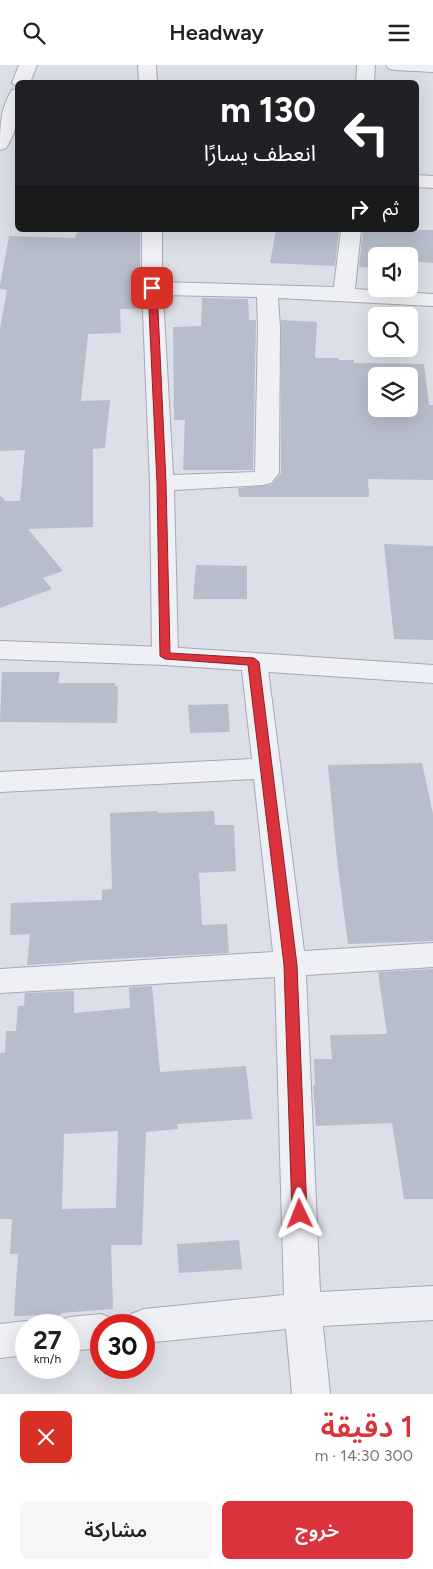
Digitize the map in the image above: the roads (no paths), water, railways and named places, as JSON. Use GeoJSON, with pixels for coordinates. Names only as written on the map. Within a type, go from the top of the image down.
{"type":"FeatureCollection","features":[{"type":"Feature","properties":{"kind":"street"},"geometry":{"type":"LineString","coordinates":[[23,80],[28,65]]}},
{"type":"Feature","properties":{"kind":"street"},"geometry":{"type":"LineString","coordinates":[[147,65],[148,80]]}},
{"type":"Feature","properties":{"kind":"street"},"geometry":{"type":"LineString","coordinates":[[365,80],[366,65]]}},
{"type":"Feature","properties":{"kind":"street"},"geometry":{"type":"LineString","coordinates":[[395,65],[433,67]]}},
{"type":"Feature","properties":{"kind":"street"},"geometry":{"type":"LineString","coordinates":[[0,143],[15,102]]}},
{"type":"Feature","properties":{"kind":"street"},"geometry":{"type":"LineString","coordinates":[[419,181],[433,182]]}},
{"type":"Feature","properties":{"kind":"street"},"geometry":{"type":"LineString","coordinates":[[152,232],[152,288],[162,483],[165,656]]}},
{"type":"Feature","properties":{"kind":"street"},"geometry":{"type":"LineString","coordinates":[[344,294],[351,232]]}},
{"type":"Feature","properties":{"kind":"street"},"geometry":{"type":"LineString","coordinates":[[152,288],[344,294],[433,300]]}},
{"type":"Feature","properties":{"kind":"street"},"geometry":{"type":"LineString","coordinates":[[162,483],[256,479],[263,478],[267,473],[269,327],[267,291]]}},
{"type":"Feature","properties":{"kind":"street"},"geometry":{"type":"LineString","coordinates":[[0,650],[165,656],[433,674]]}},
{"type":"Feature","properties":{"kind":"street"},"geometry":{"type":"LineString","coordinates":[[254,662],[290,965],[303,1310],[311,1394]]}},
{"type":"Feature","properties":{"kind":"street"},"geometry":{"type":"LineString","coordinates":[[0,782],[268,768]]}},
{"type":"Feature","properties":{"kind":"street"},"geometry":{"type":"LineString","coordinates":[[0,981],[433,955]]}},
{"type":"Feature","properties":{"kind":"street"},"geometry":{"type":"LineString","coordinates":[[155,1325],[303,1310],[433,1303]]}},
{"type":"Feature","properties":{"kind":"street"},"geometry":{"type":"LineString","coordinates":[[0,1341],[15,1339]]}}]}
